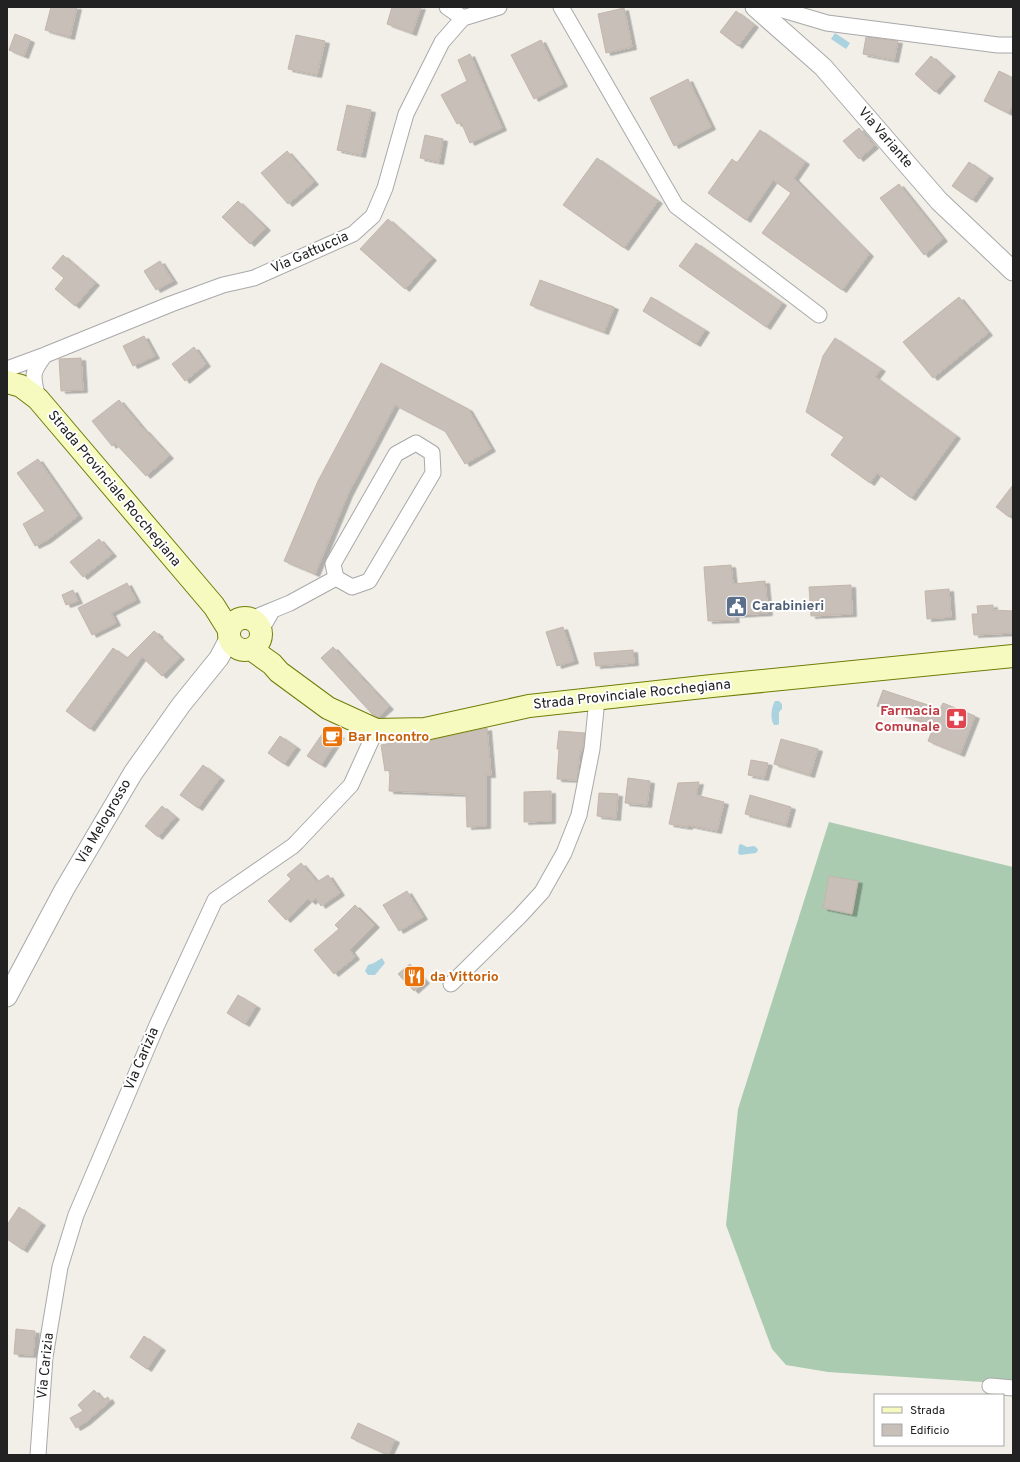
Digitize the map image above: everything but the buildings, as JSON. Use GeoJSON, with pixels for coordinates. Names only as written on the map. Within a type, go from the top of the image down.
{"type":"FeatureCollection","features":[{"type":"Feature","properties":{"kind":"main road","name":"Strada Provinciale Rocchegiana"},"geometry":{"type":"LineString","coordinates":[[10,378],[38,399],[214,606],[245,635],[279,672],[328,708],[376,730],[425,729],[529,706],[1013,656]]}},
{"type":"Feature","properties":{"kind":"street"},"geometry":{"type":"LineString","coordinates":[[447,7],[463,18],[499,7]]}},
{"type":"Feature","properties":{"kind":"street"},"geometry":{"type":"LineString","coordinates":[[561,7],[676,206],[819,315]]}},
{"type":"Feature","properties":{"kind":"street","name":"Via Variante"},"geometry":{"type":"LineString","coordinates":[[755,7],[823,67],[940,201],[1013,271]]}},
{"type":"Feature","properties":{"kind":"street"},"geometry":{"type":"LineString","coordinates":[[773,7],[827,23],[998,45],[1013,45]]}},
{"type":"Feature","properties":{"kind":"street","name":"Via Gattuccia"},"geometry":{"type":"LineString","coordinates":[[10,378],[17,375],[25,362],[171,304],[223,285],[254,278],[354,234],[373,216],[386,188],[406,114],[442,42],[463,18]]}},
{"type":"Feature","properties":{"kind":"street"},"geometry":{"type":"LineString","coordinates":[[38,399],[34,374],[35,369],[45,355]]}},
{"type":"Feature","properties":{"kind":"street"},"geometry":{"type":"LineString","coordinates":[[416,443],[432,453],[433,472],[369,581],[352,587],[336,578],[333,564],[396,454],[416,443]]}},
{"type":"Feature","properties":{"kind":"street"},"geometry":{"type":"LineString","coordinates":[[245,635],[272,611],[336,578]]}},
{"type":"Feature","properties":{"kind":"street","name":"Via Melogrosso"},"geometry":{"type":"LineString","coordinates":[[7,997],[64,890],[132,773],[181,705],[219,658],[245,635]]}},
{"type":"Feature","properties":{"kind":"street"},"geometry":{"type":"LineString","coordinates":[[451,984],[520,916],[542,892],[564,853],[579,815],[592,749],[597,699]]}},
{"type":"Feature","properties":{"kind":"street","name":"Via Carizia"},"geometry":{"type":"LineString","coordinates":[[38,1455],[45,1357],[60,1267],[76,1215],[157,1025],[215,900],[293,846],[351,785],[376,730]]}},
{"type":"Feature","properties":{"kind":"street"},"geometry":{"type":"LineString","coordinates":[[990,1386],[1013,1388]]}},
{"type":"Feature","properties":{"kind":"green space"},"geometry":{"type":"Polygon","coordinates":[[[829,822],[1013,867],[1013,1384],[828,1372],[786,1365],[772,1349],[726,1225],[738,1109],[829,822]]]}},
{"type":"Feature","properties":{"kind":"water"},"geometry":{"type":"Polygon","coordinates":[[[835,33],[850,43],[846,49],[831,39],[835,33]]]}},
{"type":"Feature","properties":{"kind":"water"},"geometry":{"type":"Polygon","coordinates":[[[775,701],[779,701],[782,704],[782,709],[779,712],[779,724],[777,725],[774,725],[772,717],[775,701]]]}},
{"type":"Feature","properties":{"kind":"water"},"geometry":{"type":"Polygon","coordinates":[[[741,844],[747,847],[754,846],[758,850],[756,853],[740,855],[738,853],[739,845],[741,844]]]}},
{"type":"Feature","properties":{"kind":"water"},"geometry":{"type":"Polygon","coordinates":[[[382,958],[385,963],[375,975],[368,975],[365,971],[368,965],[382,958]]]}},
{"type":"Feature","properties":{"kind":"place","name":"Carabinieri"},"geometry":{"type":"Point","coordinates":[737,606]}},
{"type":"Feature","properties":{"kind":"place","name":"Farmacia Comunale"},"geometry":{"type":"Point","coordinates":[956,719]}},
{"type":"Feature","properties":{"kind":"place","name":"Bar Incontro"},"geometry":{"type":"Point","coordinates":[333,737]}},
{"type":"Feature","properties":{"kind":"place","name":"da Vittorio"},"geometry":{"type":"Point","coordinates":[415,977]}}]}
